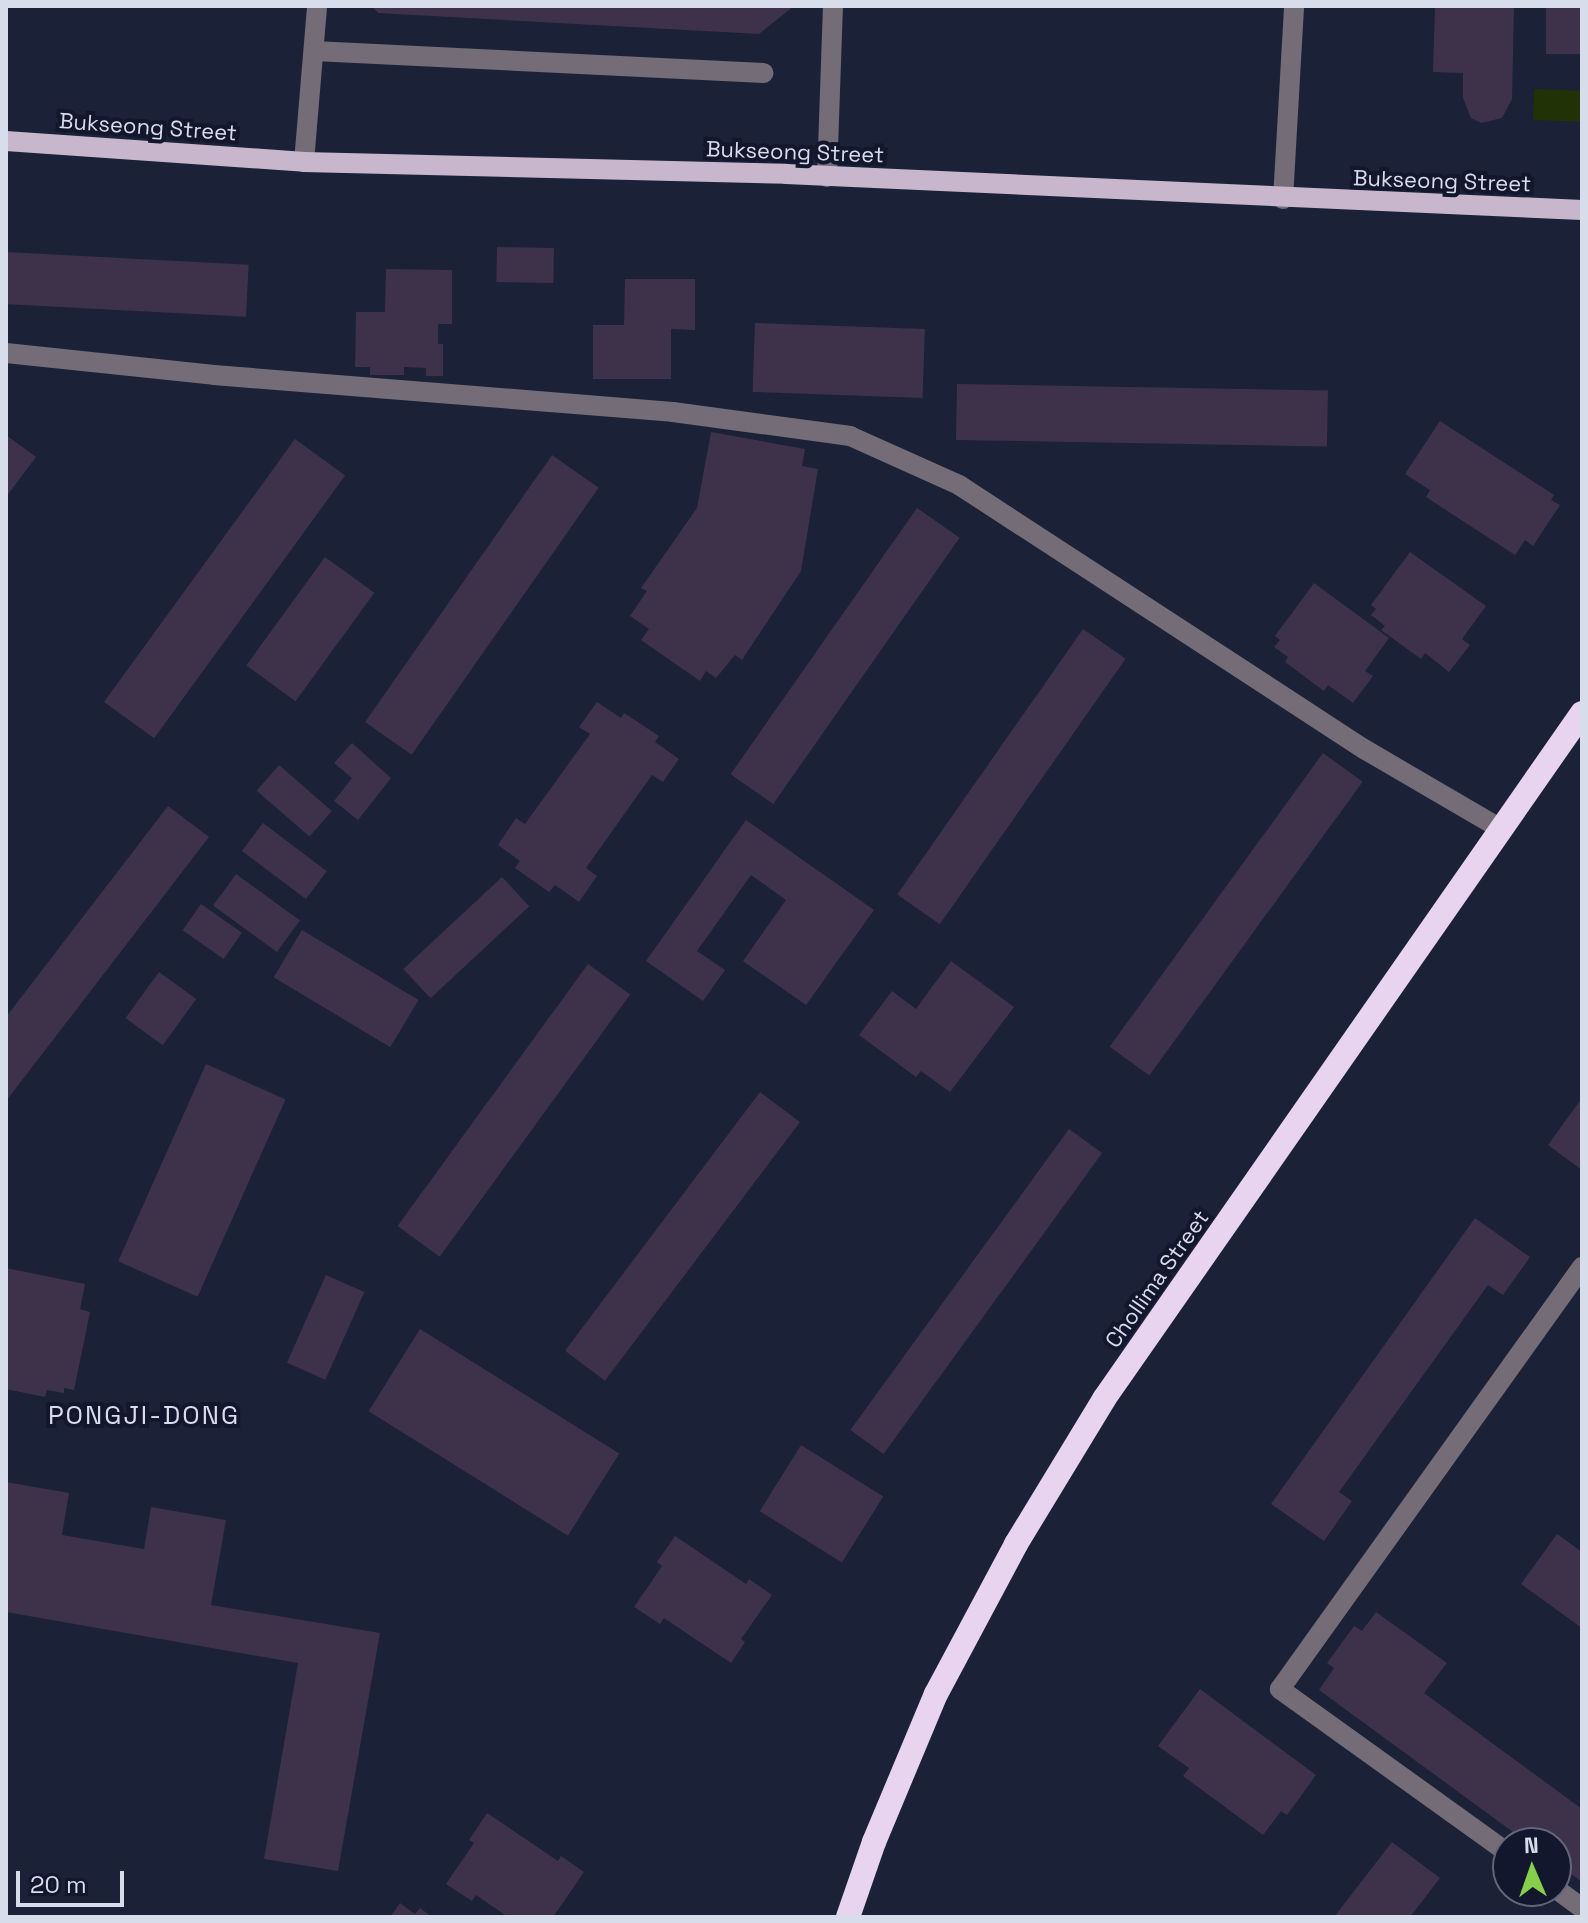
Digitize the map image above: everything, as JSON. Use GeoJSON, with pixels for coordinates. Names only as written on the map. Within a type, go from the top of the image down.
{"type":"FeatureCollection","features":[{"type":"Feature","properties":{"kind":"highway","name":"Chollima Street"},"geometry":{"type":"LineString","coordinates":[[848,1917],[874,1842],[936,1694],[1016,1544],[1104,1399],[1582,713]]}},
{"type":"Feature","properties":{"kind":"main road","name":"Bukseong Street"},"geometry":{"type":"LineString","coordinates":[[6,141],[304,162],[827,177],[1582,210]]}},
{"type":"Feature","properties":{"kind":"street"},"geometry":{"type":"LineString","coordinates":[[304,162],[317,6]]}},
{"type":"Feature","properties":{"kind":"street"},"geometry":{"type":"LineString","coordinates":[[827,177],[833,6]]}},
{"type":"Feature","properties":{"kind":"street"},"geometry":{"type":"LineString","coordinates":[[1283,199],[1294,6]]}},
{"type":"Feature","properties":{"kind":"street"},"geometry":{"type":"LineString","coordinates":[[314,51],[763,73]]}},
{"type":"Feature","properties":{"kind":"street"},"geometry":{"type":"LineString","coordinates":[[6,353],[214,375],[673,412],[850,436],[959,485],[1364,749],[1499,828]]}},
{"type":"Feature","properties":{"kind":"street"},"geometry":{"type":"LineString","coordinates":[[1492,1841],[1280,1689],[1582,1267]]}},
{"type":"Feature","properties":{"kind":"green space"},"geometry":{"type":"Polygon","coordinates":[[[1534,89],[1582,91],[1581,122],[1533,120],[1534,89]]]}},
{"type":"Feature","properties":{"kind":"building"},"geometry":{"type":"Polygon","coordinates":[[[372,6],[794,6],[759,34],[378,13],[372,6]]]}},
{"type":"Feature","properties":{"kind":"building"},"geometry":{"type":"Polygon","coordinates":[[[1435,6],[1514,6],[1512,99],[1502,118],[1481,123],[1471,118],[1463,98],[1463,73],[1433,72],[1435,6]]]}},
{"type":"Feature","properties":{"kind":"building"},"geometry":{"type":"Polygon","coordinates":[[[1546,6],[1582,6],[1582,54],[1546,54],[1546,6]]]}},
{"type":"Feature","properties":{"kind":"building"},"geometry":{"type":"Polygon","coordinates":[[[497,247],[554,248],[553,283],[496,282],[497,247]]]}},
{"type":"Feature","properties":{"kind":"building"},"geometry":{"type":"Polygon","coordinates":[[[6,252],[249,265],[246,317],[6,304],[6,252]]]}},
{"type":"Feature","properties":{"kind":"building"},"geometry":{"type":"Polygon","coordinates":[[[386,269],[452,270],[452,324],[438,324],[438,344],[443,344],[443,376],[426,376],[426,368],[404,367],[404,375],[370,375],[370,367],[355,367],[356,312],[385,312],[386,269]]]}},
{"type":"Feature","properties":{"kind":"building"},"geometry":{"type":"Polygon","coordinates":[[[625,279],[695,279],[695,330],[671,329],[671,379],[593,379],[593,325],[624,325],[625,279]]]}},
{"type":"Feature","properties":{"kind":"building"},"geometry":{"type":"Polygon","coordinates":[[[755,323],[925,329],[922,398],[753,392],[755,323]]]}},
{"type":"Feature","properties":{"kind":"building"},"geometry":{"type":"Polygon","coordinates":[[[957,384],[1328,390],[1327,446],[956,440],[957,384]]]}},
{"type":"Feature","properties":{"kind":"building"},"geometry":{"type":"Polygon","coordinates":[[[1440,421],[1554,495],[1551,500],[1560,505],[1533,546],[1525,540],[1515,555],[1426,497],[1430,490],[1405,474],[1440,421]]]}},
{"type":"Feature","properties":{"kind":"building"},"geometry":{"type":"Polygon","coordinates":[[[711,432],[805,449],[802,466],[818,469],[801,571],[742,660],[735,655],[716,678],[706,671],[700,681],[641,640],[649,629],[630,616],[647,591],[641,588],[697,508],[711,432]]]}},
{"type":"Feature","properties":{"kind":"building"},"geometry":{"type":"Polygon","coordinates":[[[6,435],[36,457],[6,497],[6,435]]]}},
{"type":"Feature","properties":{"kind":"building"},"geometry":{"type":"Polygon","coordinates":[[[295,439],[345,475],[154,738],[104,702],[295,439]]]}},
{"type":"Feature","properties":{"kind":"building"},"geometry":{"type":"Polygon","coordinates":[[[552,455],[599,488],[412,755],[365,722],[552,455]]]}},
{"type":"Feature","properties":{"kind":"building"},"geometry":{"type":"Polygon","coordinates":[[[917,508],[960,538],[773,804],[731,774],[917,508]]]}},
{"type":"Feature","properties":{"kind":"building"},"geometry":{"type":"Polygon","coordinates":[[[1410,552],[1486,606],[1462,639],[1470,645],[1449,672],[1425,653],[1421,659],[1381,630],[1385,626],[1371,615],[1376,609],[1371,605],[1410,552]]]}},
{"type":"Feature","properties":{"kind":"building"},"geometry":{"type":"Polygon","coordinates":[[[325,557],[374,593],[296,701],[246,665],[325,557]]]}},
{"type":"Feature","properties":{"kind":"building"},"geometry":{"type":"Polygon","coordinates":[[[1314,583],[1389,638],[1365,671],[1373,676],[1353,703],[1328,685],[1324,691],[1285,662],[1288,657],[1274,647],[1280,640],[1275,636],[1314,583]]]}},
{"type":"Feature","properties":{"kind":"building"},"geometry":{"type":"Polygon","coordinates":[[[1083,629],[1126,659],[940,924],[897,894],[1083,629]]]}},
{"type":"Feature","properties":{"kind":"building"},"geometry":{"type":"Polygon","coordinates":[[[597,702],[621,718],[624,713],[659,736],[655,742],[679,759],[663,782],[652,775],[586,868],[597,876],[579,902],[555,885],[549,892],[515,868],[520,861],[498,845],[516,818],[525,824],[590,734],[579,727],[597,702]]]}},
{"type":"Feature","properties":{"kind":"building"},"geometry":{"type":"Polygon","coordinates":[[[352,743],[391,778],[358,820],[334,801],[352,778],[334,763],[352,743]]]}},
{"type":"Feature","properties":{"kind":"building"},"geometry":{"type":"Polygon","coordinates":[[[1323,753],[1363,782],[1149,1075],[1110,1047],[1323,753]]]}},
{"type":"Feature","properties":{"kind":"building"},"geometry":{"type":"Polygon","coordinates":[[[279,765],[332,811],[310,837],[257,791],[279,765]]]}},
{"type":"Feature","properties":{"kind":"building"},"geometry":{"type":"Polygon","coordinates":[[[168,806],[209,837],[6,1101],[6,1017],[168,806]]]}},
{"type":"Feature","properties":{"kind":"building"},"geometry":{"type":"Polygon","coordinates":[[[746,820],[874,910],[806,1005],[743,961],[786,900],[751,875],[697,951],[725,970],[703,1001],[646,961],[746,820]]]}},
{"type":"Feature","properties":{"kind":"building"},"geometry":{"type":"Polygon","coordinates":[[[263,823],[327,871],[306,899],[242,851],[263,823]]]}},
{"type":"Feature","properties":{"kind":"building"},"geometry":{"type":"Polygon","coordinates":[[[236,874],[300,920],[277,952],[213,906],[236,874]]]}},
{"type":"Feature","properties":{"kind":"building"},"geometry":{"type":"Polygon","coordinates":[[[502,877],[529,906],[431,998],[403,969],[502,877]]]}},
{"type":"Feature","properties":{"kind":"building"},"geometry":{"type":"Polygon","coordinates":[[[201,904],[242,933],[224,959],[183,930],[201,904]]]}},
{"type":"Feature","properties":{"kind":"building"},"geometry":{"type":"Polygon","coordinates":[[[302,930],[419,1000],[390,1047],[274,977],[302,930]]]}},
{"type":"Feature","properties":{"kind":"building"},"geometry":{"type":"Polygon","coordinates":[[[951,961],[1014,1007],[950,1092],[921,1071],[916,1077],[859,1035],[892,991],[916,1009],[951,961]]]}},
{"type":"Feature","properties":{"kind":"building"},"geometry":{"type":"Polygon","coordinates":[[[588,964],[630,995],[440,1257],[398,1226],[588,964]]]}},
{"type":"Feature","properties":{"kind":"building"},"geometry":{"type":"Polygon","coordinates":[[[159,972],[196,999],[163,1045],[125,1018],[159,972]]]}},
{"type":"Feature","properties":{"kind":"building"},"geometry":{"type":"Polygon","coordinates":[[[206,1064],[285,1099],[198,1297],[118,1261],[206,1064]]]}},
{"type":"Feature","properties":{"kind":"building"},"geometry":{"type":"Polygon","coordinates":[[[760,1092],[800,1122],[605,1381],[565,1351],[760,1092]]]}},
{"type":"Feature","properties":{"kind":"building"},"geometry":{"type":"Polygon","coordinates":[[[1582,1098],[1582,1170],[1548,1145],[1582,1098]]]}},
{"type":"Feature","properties":{"kind":"building"},"geometry":{"type":"Polygon","coordinates":[[[1069,1129],[1102,1153],[884,1454],[850,1430],[1069,1129]]]}},
{"type":"Feature","properties":{"kind":"building"},"geometry":{"type":"Polygon","coordinates":[[[1475,1218],[1530,1257],[1503,1295],[1488,1285],[1339,1492],[1352,1501],[1324,1541],[1271,1504],[1475,1218]]]}},
{"type":"Feature","properties":{"kind":"building"},"geometry":{"type":"Polygon","coordinates":[[[6,1268],[85,1284],[80,1309],[90,1312],[74,1390],[64,1388],[64,1393],[47,1390],[45,1397],[6,1389],[6,1268]]]}},
{"type":"Feature","properties":{"kind":"building"},"geometry":{"type":"Polygon","coordinates":[[[326,1275],[364,1292],[325,1380],[287,1363],[326,1275]]]}},
{"type":"Feature","properties":{"kind":"building"},"geometry":{"type":"Polygon","coordinates":[[[420,1329],[619,1454],[568,1536],[369,1411],[420,1329]]]}},
{"type":"Feature","properties":{"kind":"building"},"geometry":{"type":"Polygon","coordinates":[[[801,1445],[883,1496],[842,1563],[760,1511],[801,1445]]]}},
{"type":"Feature","properties":{"kind":"building"},"geometry":{"type":"Polygon","coordinates":[[[6,1482],[69,1493],[62,1535],[144,1549],[151,1507],[226,1520],[211,1605],[380,1633],[338,1871],[264,1859],[298,1663],[6,1612],[6,1482]]]}},
{"type":"Feature","properties":{"kind":"building"},"geometry":{"type":"Polygon","coordinates":[[[1557,1534],[1582,1552],[1582,1628],[1521,1584],[1557,1534]]]}},
{"type":"Feature","properties":{"kind":"building"},"geometry":{"type":"Polygon","coordinates":[[[675,1536],[746,1584],[749,1579],[772,1595],[741,1639],[745,1642],[731,1663],[664,1618],[660,1624],[634,1607],[662,1566],[657,1562],[675,1536]]]}},
{"type":"Feature","properties":{"kind":"building"},"geometry":{"type":"Polygon","coordinates":[[[1376,1612],[1447,1663],[1424,1693],[1582,1809],[1582,1882],[1572,1875],[1572,1827],[1506,1827],[1319,1690],[1334,1668],[1327,1663],[1354,1626],[1362,1631],[1376,1612]]]}},
{"type":"Feature","properties":{"kind":"building"},"geometry":{"type":"Polygon","coordinates":[[[1200,1689],[1316,1775],[1287,1815],[1281,1811],[1263,1835],[1183,1776],[1189,1768],[1158,1746],[1200,1689]]]}},
{"type":"Feature","properties":{"kind":"building"},"geometry":{"type":"Polygon","coordinates":[[[487,1813],[558,1861],[561,1856],[584,1872],[553,1917],[508,1917],[476,1895],[472,1901],[446,1884],[474,1843],[469,1840],[487,1813]]]}},
{"type":"Feature","properties":{"kind":"building"},"geometry":{"type":"Polygon","coordinates":[[[1392,1842],[1440,1878],[1410,1917],[1334,1917],[1392,1842]]]}},
{"type":"Feature","properties":{"kind":"building"},"geometry":{"type":"Polygon","coordinates":[[[400,1903],[415,1914],[420,1908],[432,1917],[390,1917],[400,1903]]]}},
{"type":"Feature","properties":{"kind":"district","name":"PONGJI-DONG"},"geometry":{"type":"Point","coordinates":[144,1416]}}]}
